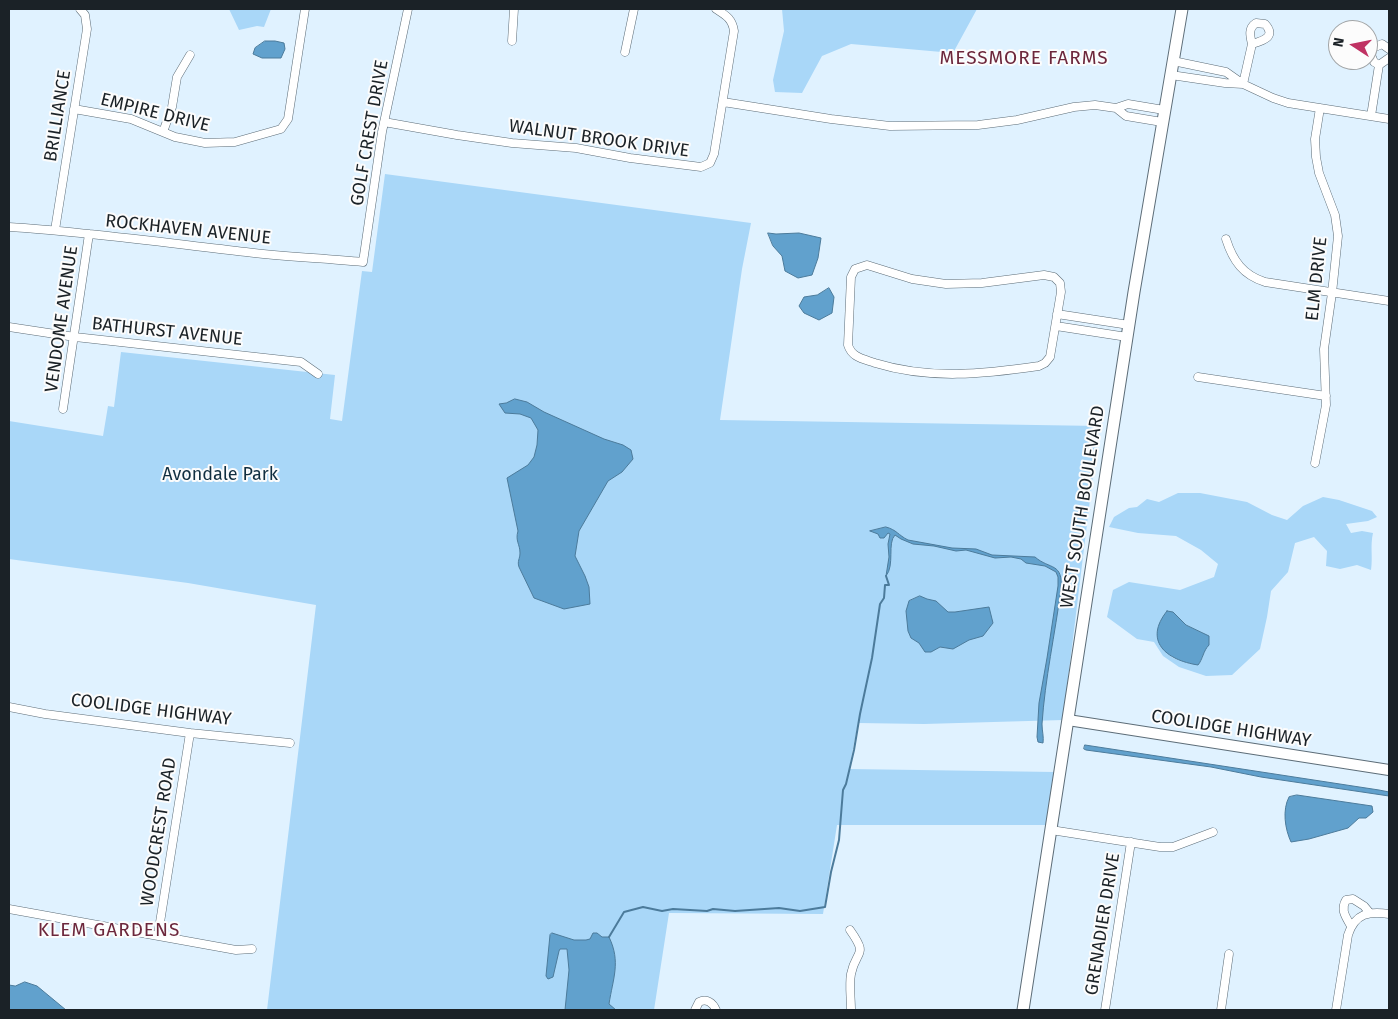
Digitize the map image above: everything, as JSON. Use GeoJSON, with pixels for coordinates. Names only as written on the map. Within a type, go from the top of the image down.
{"type":"FeatureCollection","features":[{"type":"Feature","properties":{"kind":"main road","name":"WEST SOUTH BOULEVARD"},"geometry":{"type":"LineString","coordinates":[[1022,1010],[1127,337],[1182,9]]}},
{"type":"Feature","properties":{"kind":"street","name":"BRILLIANCE"},"geometry":{"type":"LineString","coordinates":[[55,230],[87,29],[85,16],[80,9]]}},
{"type":"Feature","properties":{"kind":"street","name":"EMPIRE DRIVE"},"geometry":{"type":"LineString","coordinates":[[74,110],[131,119],[163,132],[197,142],[226,143],[261,136],[281,129],[288,119],[305,9]]}},
{"type":"Feature","properties":{"kind":"street","name":"GOLF CREST DRIVE"},"geometry":{"type":"LineString","coordinates":[[363,262],[384,122],[408,9]]}},
{"type":"Feature","properties":{"kind":"street"},"geometry":{"type":"LineString","coordinates":[[512,41],[514,9]]}},
{"type":"Feature","properties":{"kind":"street"},"geometry":{"type":"LineString","coordinates":[[625,52],[634,9]]}},
{"type":"Feature","properties":{"kind":"street"},"geometry":{"type":"LineString","coordinates":[[716,9],[729,17],[733,22],[734,31],[723,102],[863,123],[907,126],[978,126],[1017,120],[1074,107],[1095,105],[1116,108],[1128,104],[1164,110]]}},
{"type":"Feature","properties":{"kind":"street"},"geometry":{"type":"LineString","coordinates":[[1243,84],[1252,44]]}},
{"type":"Feature","properties":{"kind":"street"},"geometry":{"type":"LineString","coordinates":[[1379,65],[1374,62],[1371,55],[1374,48],[1382,44],[1389,49]]}},
{"type":"Feature","properties":{"kind":"street"},"geometry":{"type":"LineString","coordinates":[[163,132],[172,107],[177,77],[190,55]]}},
{"type":"Feature","properties":{"kind":"street"},"geometry":{"type":"LineString","coordinates":[[1371,116],[1379,65],[1389,58]]}},
{"type":"Feature","properties":{"kind":"street"},"geometry":{"type":"LineString","coordinates":[[1173,61],[1226,72],[1243,84],[1280,101],[1389,119]]}},
{"type":"Feature","properties":{"kind":"street"},"geometry":{"type":"LineString","coordinates":[[1171,74],[1243,84]]}},
{"type":"Feature","properties":{"kind":"street","name":"WALNUT BROOK DRIVE"},"geometry":{"type":"LineString","coordinates":[[384,122],[512,143],[576,148],[701,168],[710,163],[714,154],[723,102]]}},
{"type":"Feature","properties":{"kind":"street"},"geometry":{"type":"LineString","coordinates":[[1139,118],[1141,106]]}},
{"type":"Feature","properties":{"kind":"street"},"geometry":{"type":"LineString","coordinates":[[1116,108],[1126,116],[1162,122]]}},
{"type":"Feature","properties":{"kind":"street","name":"ELM DRIVE"},"geometry":{"type":"LineString","coordinates":[[1315,463],[1322,432],[1326,396],[1324,349],[1338,242],[1335,215],[1319,173],[1316,157],[1315,139],[1320,108]]}},
{"type":"Feature","properties":{"kind":"street","name":"ROCKHAVEN AVENUE"},"geometry":{"type":"LineString","coordinates":[[9,227],[55,230],[249,253],[312,256],[363,262]]}},
{"type":"Feature","properties":{"kind":"street","name":"VENDOME AVENUE"},"geometry":{"type":"LineString","coordinates":[[63,409],[89,234]]}},
{"type":"Feature","properties":{"kind":"street"},"geometry":{"type":"LineString","coordinates":[[1226,239],[1236,262],[1245,273],[1257,280],[1389,301]]}},
{"type":"Feature","properties":{"kind":"street"},"geometry":{"type":"LineString","coordinates":[[867,265],[912,280],[946,284],[970,284],[1048,275],[1056,278],[1061,287],[1057,314],[1050,357],[1039,366],[990,373],[953,375],[895,368],[858,358],[849,348],[851,277],[858,267],[867,265]]}},
{"type":"Feature","properties":{"kind":"street"},"geometry":{"type":"LineString","coordinates":[[1057,314],[1129,325]]}},
{"type":"Feature","properties":{"kind":"street"},"geometry":{"type":"LineString","coordinates":[[1056,326],[1127,337]]}},
{"type":"Feature","properties":{"kind":"street","name":"BATHURST AVENUE"},"geometry":{"type":"LineString","coordinates":[[9,327],[74,337],[300,362],[318,374]]}},
{"type":"Feature","properties":{"kind":"street"},"geometry":{"type":"LineString","coordinates":[[1198,377],[1326,396]]}},
{"type":"Feature","properties":{"kind":"street","name":"COOLIDGE HIGHWAY"},"geometry":{"type":"LineString","coordinates":[[9,707],[32,712],[190,733],[290,743]]}},
{"type":"Feature","properties":{"kind":"street","name":"COOLIDGE HIGHWAY"},"geometry":{"type":"LineString","coordinates":[[1068,720],[1389,770]]}},
{"type":"Feature","properties":{"kind":"street","name":"WOODCREST ROAD"},"geometry":{"type":"LineString","coordinates":[[158,935],[190,733]]}},
{"type":"Feature","properties":{"kind":"street"},"geometry":{"type":"LineString","coordinates":[[1051,830],[1160,847],[1173,847],[1213,832]]}},
{"type":"Feature","properties":{"kind":"street","name":"GRENADIER DRIVE"},"geometry":{"type":"LineString","coordinates":[[1105,1010],[1131,842]]}},
{"type":"Feature","properties":{"kind":"street"},"geometry":{"type":"LineString","coordinates":[[1336,1010],[1351,926],[1344,912],[1343,906],[1346,900],[1353,898],[1369,912],[1389,914]]}},
{"type":"Feature","properties":{"kind":"street"},"geometry":{"type":"LineString","coordinates":[[9,909],[236,950],[252,949]]}},
{"type":"Feature","properties":{"kind":"street"},"geometry":{"type":"LineString","coordinates":[[1351,926],[1369,912]]}},
{"type":"Feature","properties":{"kind":"street"},"geometry":{"type":"LineString","coordinates":[[850,930],[860,944],[860,951],[852,972],[851,1010]]}},
{"type":"Feature","properties":{"kind":"street"},"geometry":{"type":"LineString","coordinates":[[1221,1010],[1229,954]]}},
{"type":"Feature","properties":{"kind":"street"},"geometry":{"type":"LineString","coordinates":[[695,1010],[697,1005],[705,1001],[712,1003],[716,1010]]}},
{"type":"Feature","properties":{"kind":"green space"},"geometry":{"type":"Polygon","coordinates":[[[229,9],[271,9],[264,27],[257,26],[239,30],[229,9]]]}},
{"type":"Feature","properties":{"kind":"green space"},"geometry":{"type":"Polygon","coordinates":[[[782,9],[977,9],[953,53],[851,44],[822,56],[802,93],[775,92],[773,80],[784,31],[782,9]]]}},
{"type":"Feature","properties":{"kind":"green space","name":"Avondale Park"},"geometry":{"type":"Polygon","coordinates":[[[385,174],[751,223],[742,269],[720,420],[1099,426],[1063,720],[924,724],[858,723],[849,769],[1055,772],[1046,825],[837,825],[823,914],[669,913],[654,1010],[267,1010],[316,605],[188,583],[9,559],[9,421],[103,436],[108,406],[114,407],[121,352],[335,375],[330,419],[342,421],[362,271],[372,272],[385,174]]]}},
{"type":"Feature","properties":{"kind":"green space"},"geometry":{"type":"Polygon","coordinates":[[[1178,493],[1200,493],[1247,502],[1272,515],[1287,520],[1303,506],[1323,497],[1339,500],[1372,511],[1377,517],[1368,521],[1346,524],[1351,533],[1362,531],[1373,533],[1371,570],[1357,565],[1340,569],[1326,566],[1327,551],[1314,537],[1295,543],[1288,572],[1271,591],[1260,649],[1232,675],[1206,676],[1179,667],[1163,656],[1154,642],[1137,639],[1107,617],[1113,590],[1129,582],[1180,590],[1214,577],[1218,564],[1201,550],[1176,536],[1138,533],[1109,527],[1114,517],[1129,508],[1137,507],[1147,499],[1159,502],[1178,493]],[[1167,611],[1157,635],[1160,646],[1173,658],[1191,664],[1201,661],[1205,649],[1203,633],[1186,625],[1173,612],[1167,611]]]}},
{"type":"Feature","properties":{"kind":"shaded area"},"geometry":{"type":"Polygon","coordinates":[[[265,41],[284,43],[285,49],[281,58],[262,58],[253,54],[255,48],[265,41]]]}},
{"type":"Feature","properties":{"kind":"shaded area"},"geometry":{"type":"Polygon","coordinates":[[[768,233],[799,233],[821,238],[818,258],[812,275],[798,278],[785,271],[782,256],[773,246],[768,233]]]}},
{"type":"Feature","properties":{"kind":"shaded area"},"geometry":{"type":"Polygon","coordinates":[[[829,288],[834,297],[832,313],[819,320],[804,313],[799,306],[804,297],[817,295],[829,288]]]}},
{"type":"Feature","properties":{"kind":"shaded area"},"geometry":{"type":"Polygon","coordinates":[[[515,399],[527,402],[544,412],[631,450],[633,459],[622,472],[608,481],[579,531],[575,556],[589,587],[590,604],[564,609],[534,598],[519,567],[518,531],[507,478],[528,465],[534,457],[538,430],[531,418],[520,414],[505,413],[499,404],[515,399]]]}},
{"type":"Feature","properties":{"kind":"shaded area"},"geometry":{"type":"Polygon","coordinates":[[[886,527],[908,540],[952,548],[976,549],[992,555],[1035,557],[1058,570],[1061,589],[1045,690],[1042,724],[1043,743],[1038,742],[1037,737],[1039,703],[1058,586],[1056,572],[1045,566],[1026,563],[1021,559],[1011,557],[995,558],[966,550],[956,551],[913,544],[895,535],[891,543],[890,566],[886,576],[890,534],[888,533],[884,538],[880,538],[878,534],[870,531],[886,527]]]}},
{"type":"Feature","properties":{"kind":"shaded area"},"geometry":{"type":"Polygon","coordinates":[[[920,596],[936,601],[948,612],[989,607],[993,623],[983,636],[969,640],[953,649],[940,647],[931,652],[925,652],[919,643],[911,638],[908,631],[906,611],[909,601],[920,596]]]}},
{"type":"Feature","properties":{"kind":"shaded area"},"geometry":{"type":"Polygon","coordinates":[[[1167,611],[1173,612],[1186,625],[1209,636],[1209,645],[1198,665],[1176,659],[1162,647],[1158,640],[1157,631],[1167,611]]]}},
{"type":"Feature","properties":{"kind":"shaded area"},"geometry":{"type":"Polygon","coordinates":[[[1085,745],[1379,790],[1389,792],[1389,796],[1261,777],[1211,767],[1086,750],[1084,749],[1085,745]]]}},
{"type":"Feature","properties":{"kind":"shaded area"},"geometry":{"type":"Polygon","coordinates":[[[1297,795],[1372,806],[1373,812],[1366,818],[1359,818],[1348,828],[1291,842],[1287,831],[1285,814],[1289,797],[1297,795]]]}},
{"type":"Feature","properties":{"kind":"shaded area"},"geometry":{"type":"Polygon","coordinates":[[[552,933],[574,940],[590,939],[593,933],[597,933],[602,937],[609,937],[615,954],[615,962],[609,1004],[616,1010],[565,1010],[569,970],[567,949],[560,949],[559,951],[553,977],[548,979],[546,976],[550,935],[552,933]]]}},
{"type":"Feature","properties":{"kind":"shaded area"},"geometry":{"type":"Polygon","coordinates":[[[25,982],[37,986],[66,1010],[9,1010],[9,985],[15,986],[25,982]]]}},
{"type":"Feature","properties":{"kind":"waterway"},"geometry":{"type":"LineString","coordinates":[[609,937],[624,912],[643,907],[662,911],[673,909],[735,911],[779,908],[800,911],[825,907],[839,840],[843,790],[854,750],[872,658],[880,604],[884,598],[885,585],[889,585],[886,576]]}},
{"type":"Feature","properties":{"kind":"district","name":"MESSMORE FARMS"},"geometry":{"type":"Point","coordinates":[1024,59]}},
{"type":"Feature","properties":{"kind":"district","name":"KLEM GARDENS"},"geometry":{"type":"Point","coordinates":[109,931]}}]}
